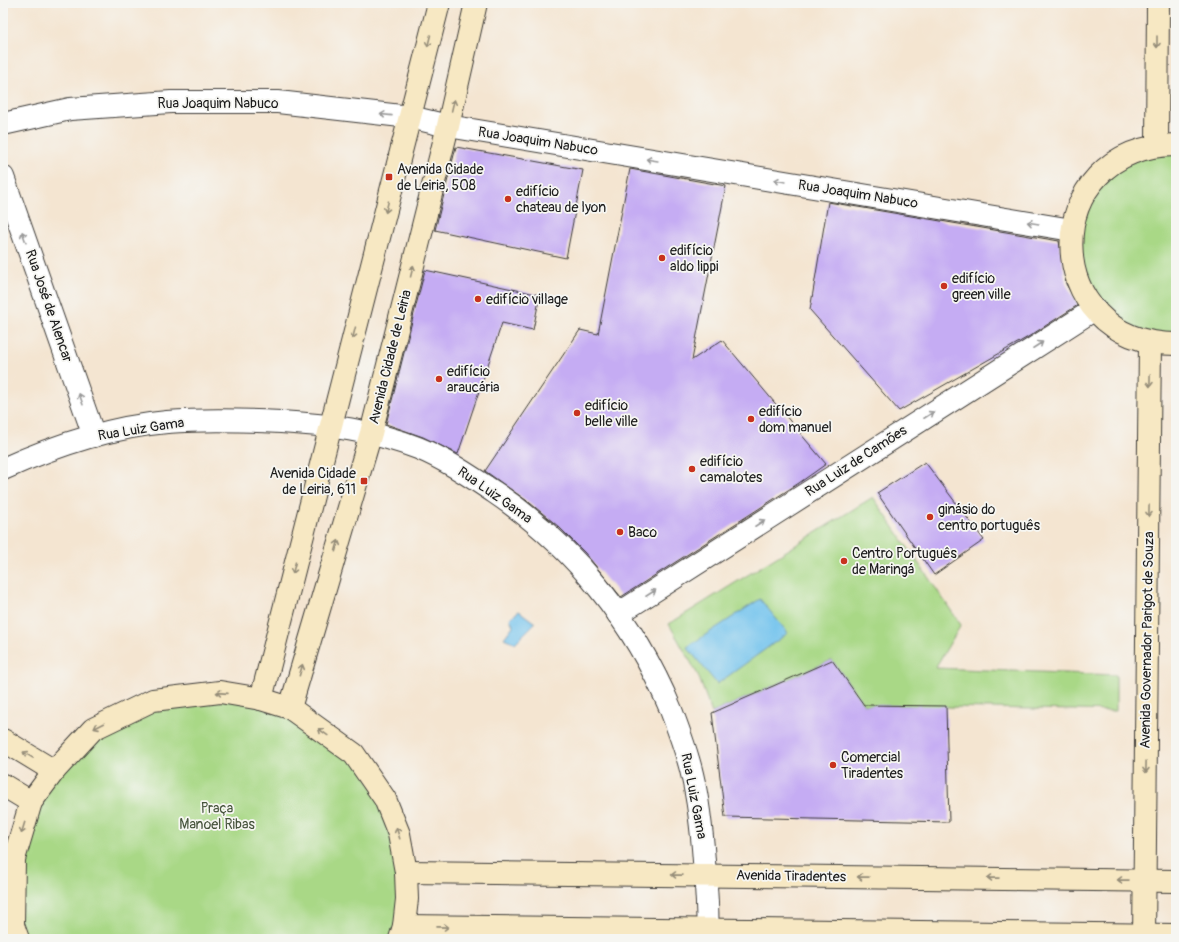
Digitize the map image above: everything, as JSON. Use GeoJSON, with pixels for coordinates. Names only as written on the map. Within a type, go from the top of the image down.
{"type":"FeatureCollection","features":[{"type":"Feature","properties":{"kind":"main road"},"geometry":{"type":"LineString","coordinates":[[261,699],[439,3]]}},
{"type":"Feature","properties":{"kind":"main road","name":"Avenida Cidade de Leiria"},"geometry":{"type":"LineString","coordinates":[[290,708],[371,433],[448,126],[476,3]]}},
{"type":"Feature","properties":{"kind":"main road"},"geometry":{"type":"LineString","coordinates":[[1158,3],[1166,146],[1130,154],[1117,161],[1100,174],[1086,190],[1077,209],[1072,230],[1071,251],[1074,272],[1082,292],[1094,309],[1110,324],[1127,334],[1150,342],[1176,344]]}},
{"type":"Feature","properties":{"kind":"main road","name":"Avenida Governador Parigot de Souza"},"geometry":{"type":"LineString","coordinates":[[1144,937],[1150,342]]}},
{"type":"Feature","properties":{"kind":"main road"},"geometry":{"type":"LineString","coordinates":[[11,931],[14,859],[30,802],[54,771],[93,729],[153,700],[220,692],[261,699],[290,708],[354,754],[385,799],[399,834],[406,872],[407,899],[402,933],[1144,937],[1176,935]]}},
{"type":"Feature","properties":{"kind":"main road"},"geometry":{"type":"LineString","coordinates":[[3,740],[54,771]]}},
{"type":"Feature","properties":{"kind":"main road"},"geometry":{"type":"LineString","coordinates":[[3,785],[30,802]]}},
{"type":"Feature","properties":{"kind":"main road","name":"Avenida Tiradentes"},"geometry":{"type":"LineString","coordinates":[[406,872],[1176,881]]}},
{"type":"Feature","properties":{"kind":"street","name":"Rua Joaquim Nabuco"},"geometry":{"type":"LineString","coordinates":[[3,124],[70,109],[171,102],[278,102],[410,117],[448,126],[1072,230]]}},
{"type":"Feature","properties":{"kind":"street","name":"Rua José de Alencar"},"geometry":{"type":"LineString","coordinates":[[3,177],[94,436]]}},
{"type":"Feature","properties":{"kind":"street","name":"Rua Luiz de Camões"},"geometry":{"type":"LineString","coordinates":[[618,614],[1094,309]]}},
{"type":"Feature","properties":{"kind":"street","name":"Rua Luiz Gama"},"geometry":{"type":"LineString","coordinates":[[3,469],[34,456],[94,436],[165,422],[232,420],[331,425],[371,433],[419,449],[463,471],[524,512],[562,546],[588,573],[639,643],[658,678],[682,738],[692,772],[701,818],[706,875],[707,934]]}},
{"type":"Feature","properties":{"kind":"green space"},"geometry":{"type":"Polygon","coordinates":[[[1176,145],[1176,344],[1110,324],[1071,252],[1100,174],[1176,145]]]}},
{"type":"Feature","properties":{"kind":"green space","name":"Centro Português de Maringá"},"geometry":{"type":"Polygon","coordinates":[[[873,497],[961,625],[935,668],[1116,675],[1116,711],[864,705],[832,660],[712,713],[698,675],[669,624],[873,497]]]}},
{"type":"Feature","properties":{"kind":"green space","name":"Praça Manoel Ribas"},"geometry":{"type":"Polygon","coordinates":[[[261,699],[354,754],[399,834],[400,939],[18,939],[14,859],[31,802],[93,729],[153,700],[261,699]]]}},
{"type":"Feature","properties":{"kind":"water"},"geometry":{"type":"Polygon","coordinates":[[[760,599],[788,633],[717,684],[687,647],[760,599]]]}},
{"type":"Feature","properties":{"kind":"water"},"geometry":{"type":"Polygon","coordinates":[[[519,611],[535,623],[515,643],[504,638],[513,626],[510,618],[519,611]]]}},
{"type":"Feature","properties":{"kind":"building","name":"edifício chateau de lyon"},"geometry":{"type":"Polygon","coordinates":[[[456,147],[583,170],[566,258],[435,230],[456,147]]]}},
{"type":"Feature","properties":{"kind":"building"},"geometry":{"type":"Polygon","coordinates":[[[630,169],[726,186],[692,360],[722,340],[826,464],[799,483],[621,597],[585,553],[559,527],[530,503],[485,471],[580,330],[598,334],[630,169]]]}},
{"type":"Feature","properties":{"kind":"building","name":"edifício green ville"},"geometry":{"type":"Polygon","coordinates":[[[828,202],[1059,241],[1066,284],[1078,305],[1028,337],[899,411],[810,310],[828,202]]]}},
{"type":"Feature","properties":{"kind":"building","name":"edifício araucária"},"geometry":{"type":"Polygon","coordinates":[[[425,270],[540,295],[533,330],[502,323],[458,454],[423,437],[386,424],[425,270]]]}},
{"type":"Feature","properties":{"kind":"building","name":"ginásio do centro português"},"geometry":{"type":"Polygon","coordinates":[[[925,462],[984,540],[934,575],[877,493],[925,462]]]}},
{"type":"Feature","properties":{"kind":"building","name":"Comercial Tiradentes"},"geometry":{"type":"Polygon","coordinates":[[[832,660],[864,705],[946,706],[949,822],[725,817],[712,713],[832,660]]]}},
{"type":"Feature","properties":{"kind":"place","name":"Avenida Cidade de Leiria, 508"},"geometry":{"type":"Point","coordinates":[389,177]}},
{"type":"Feature","properties":{"kind":"place","name":"edifício chateau de lyon"},"geometry":{"type":"Point","coordinates":[508,199]}},
{"type":"Feature","properties":{"kind":"place","name":"edifício aldo lippi"},"geometry":{"type":"Point","coordinates":[662,258]}},
{"type":"Feature","properties":{"kind":"place","name":"edifício green ville"},"geometry":{"type":"Point","coordinates":[944,286]}},
{"type":"Feature","properties":{"kind":"place","name":"edifício village"},"geometry":{"type":"Point","coordinates":[478,299]}},
{"type":"Feature","properties":{"kind":"place","name":"edifício araucária"},"geometry":{"type":"Point","coordinates":[439,379]}},
{"type":"Feature","properties":{"kind":"place","name":"edifício belle ville"},"geometry":{"type":"Point","coordinates":[577,413]}},
{"type":"Feature","properties":{"kind":"place","name":"edifício dom manuel"},"geometry":{"type":"Point","coordinates":[751,419]}},
{"type":"Feature","properties":{"kind":"place","name":"edifício camalotes"},"geometry":{"type":"Point","coordinates":[692,469]}},
{"type":"Feature","properties":{"kind":"place","name":"Avenida Cidade de Leiria, 611"},"geometry":{"type":"Point","coordinates":[364,481]}},
{"type":"Feature","properties":{"kind":"place","name":"ginásio do centro português"},"geometry":{"type":"Point","coordinates":[930,517]}},
{"type":"Feature","properties":{"kind":"place","name":"Baco"},"geometry":{"type":"Point","coordinates":[620,532]}},
{"type":"Feature","properties":{"kind":"place","name":"Centro Português de Maringá"},"geometry":{"type":"Point","coordinates":[844,561]}},
{"type":"Feature","properties":{"kind":"place","name":"Comercial Tiradentes"},"geometry":{"type":"Point","coordinates":[833,765]}}]}
